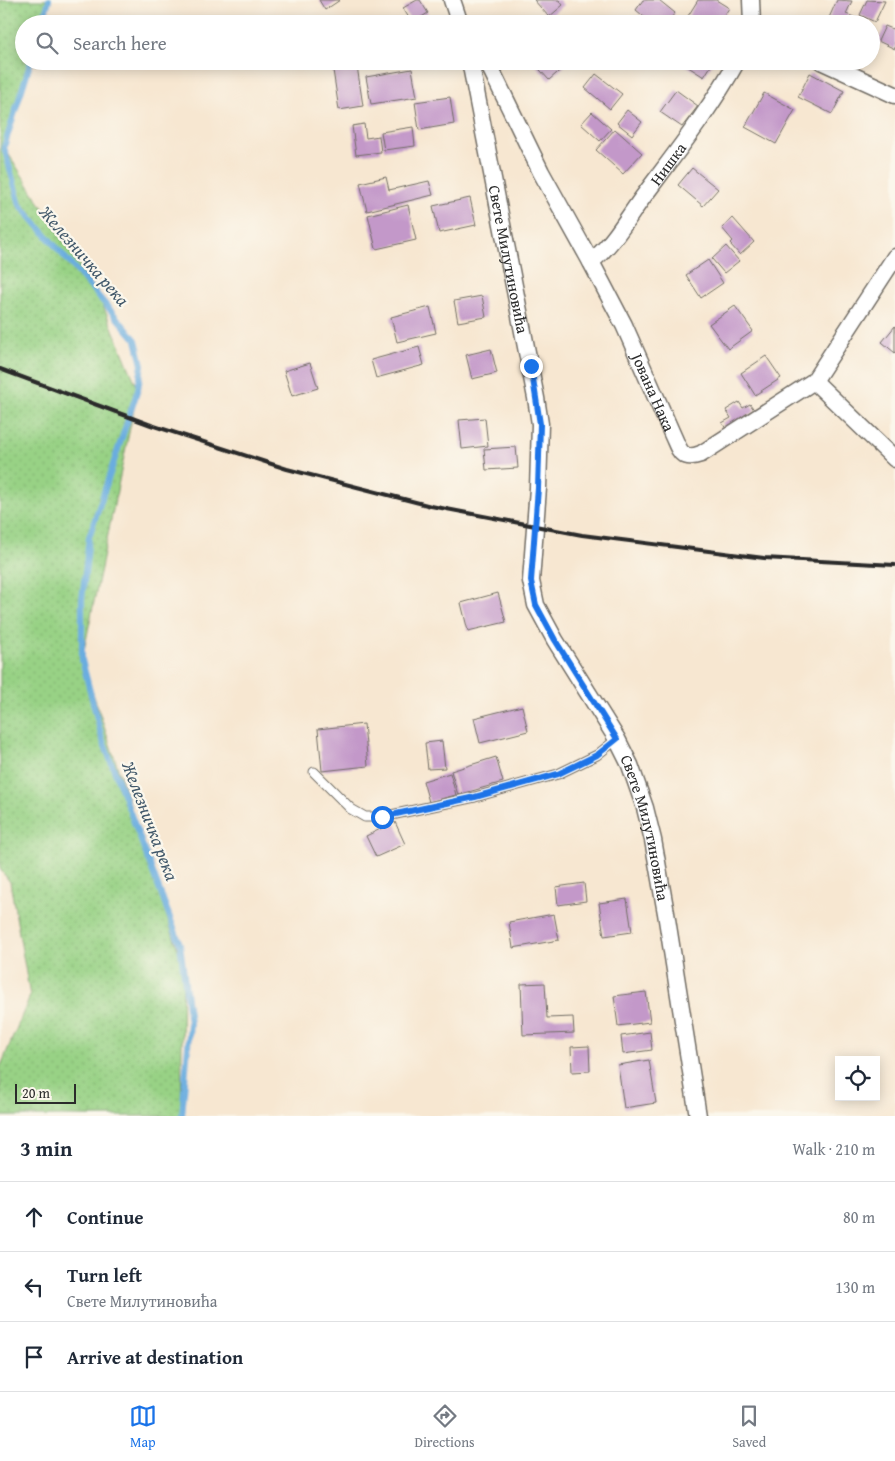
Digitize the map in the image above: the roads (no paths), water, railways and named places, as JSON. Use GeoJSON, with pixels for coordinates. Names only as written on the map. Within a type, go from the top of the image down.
{"type":"FeatureCollection","features":[{"type":"Feature","properties":{"kind":"street"},"geometry":{"type":"LineString","coordinates":[[452,0],[457,15]]}},
{"type":"Feature","properties":{"kind":"street"},"geometry":{"type":"LineString","coordinates":[[751,0],[752,15]]}},
{"type":"Feature","properties":{"kind":"street","name":"Свете Милутиновића"},"geometry":{"type":"LineString","coordinates":[[472,70],[531,366],[540,424],[538,488],[531,581],[536,605],[555,640],[617,739],[630,765],[645,808],[653,840],[666,913],[698,1116]]}},
{"type":"Feature","properties":{"kind":"street","name":"Јована Нака"},"geometry":{"type":"LineString","coordinates":[[491,70],[541,172],[624,326],[673,436],[684,455],[689,457],[701,454],[814,381],[895,257]]}},
{"type":"Feature","properties":{"kind":"street","name":"Нишка"},"geometry":{"type":"LineString","coordinates":[[591,262],[610,245],[644,195],[687,140],[722,89],[732,70]]}},
{"type":"Feature","properties":{"kind":"street"},"geometry":{"type":"LineString","coordinates":[[841,70],[895,95]]}},
{"type":"Feature","properties":{"kind":"street"},"geometry":{"type":"LineString","coordinates":[[814,381],[895,459]]}},
{"type":"Feature","properties":{"kind":"lane"},"geometry":{"type":"LineString","coordinates":[[314,772],[351,809],[365,817],[382,817],[475,797],[558,774],[597,755],[617,739]]}},
{"type":"Feature","properties":{"kind":"waterway","name":"Железничка река"},"geometry":{"type":"LineString","coordinates":[[45,15],[49,0]]}},
{"type":"Feature","properties":{"kind":"waterway","name":"Железничка река"},"geometry":{"type":"LineString","coordinates":[[28,70],[4,147],[20,205],[136,340],[142,365],[138,389],[89,537],[82,600],[82,660],[102,738],[180,944],[190,1023],[182,1116]]}},
{"type":"Feature","properties":{"kind":"railway"},"geometry":{"type":"LineString","coordinates":[[0,369],[151,425],[287,469],[431,506],[582,535],[764,558],[895,565]]}}]}
